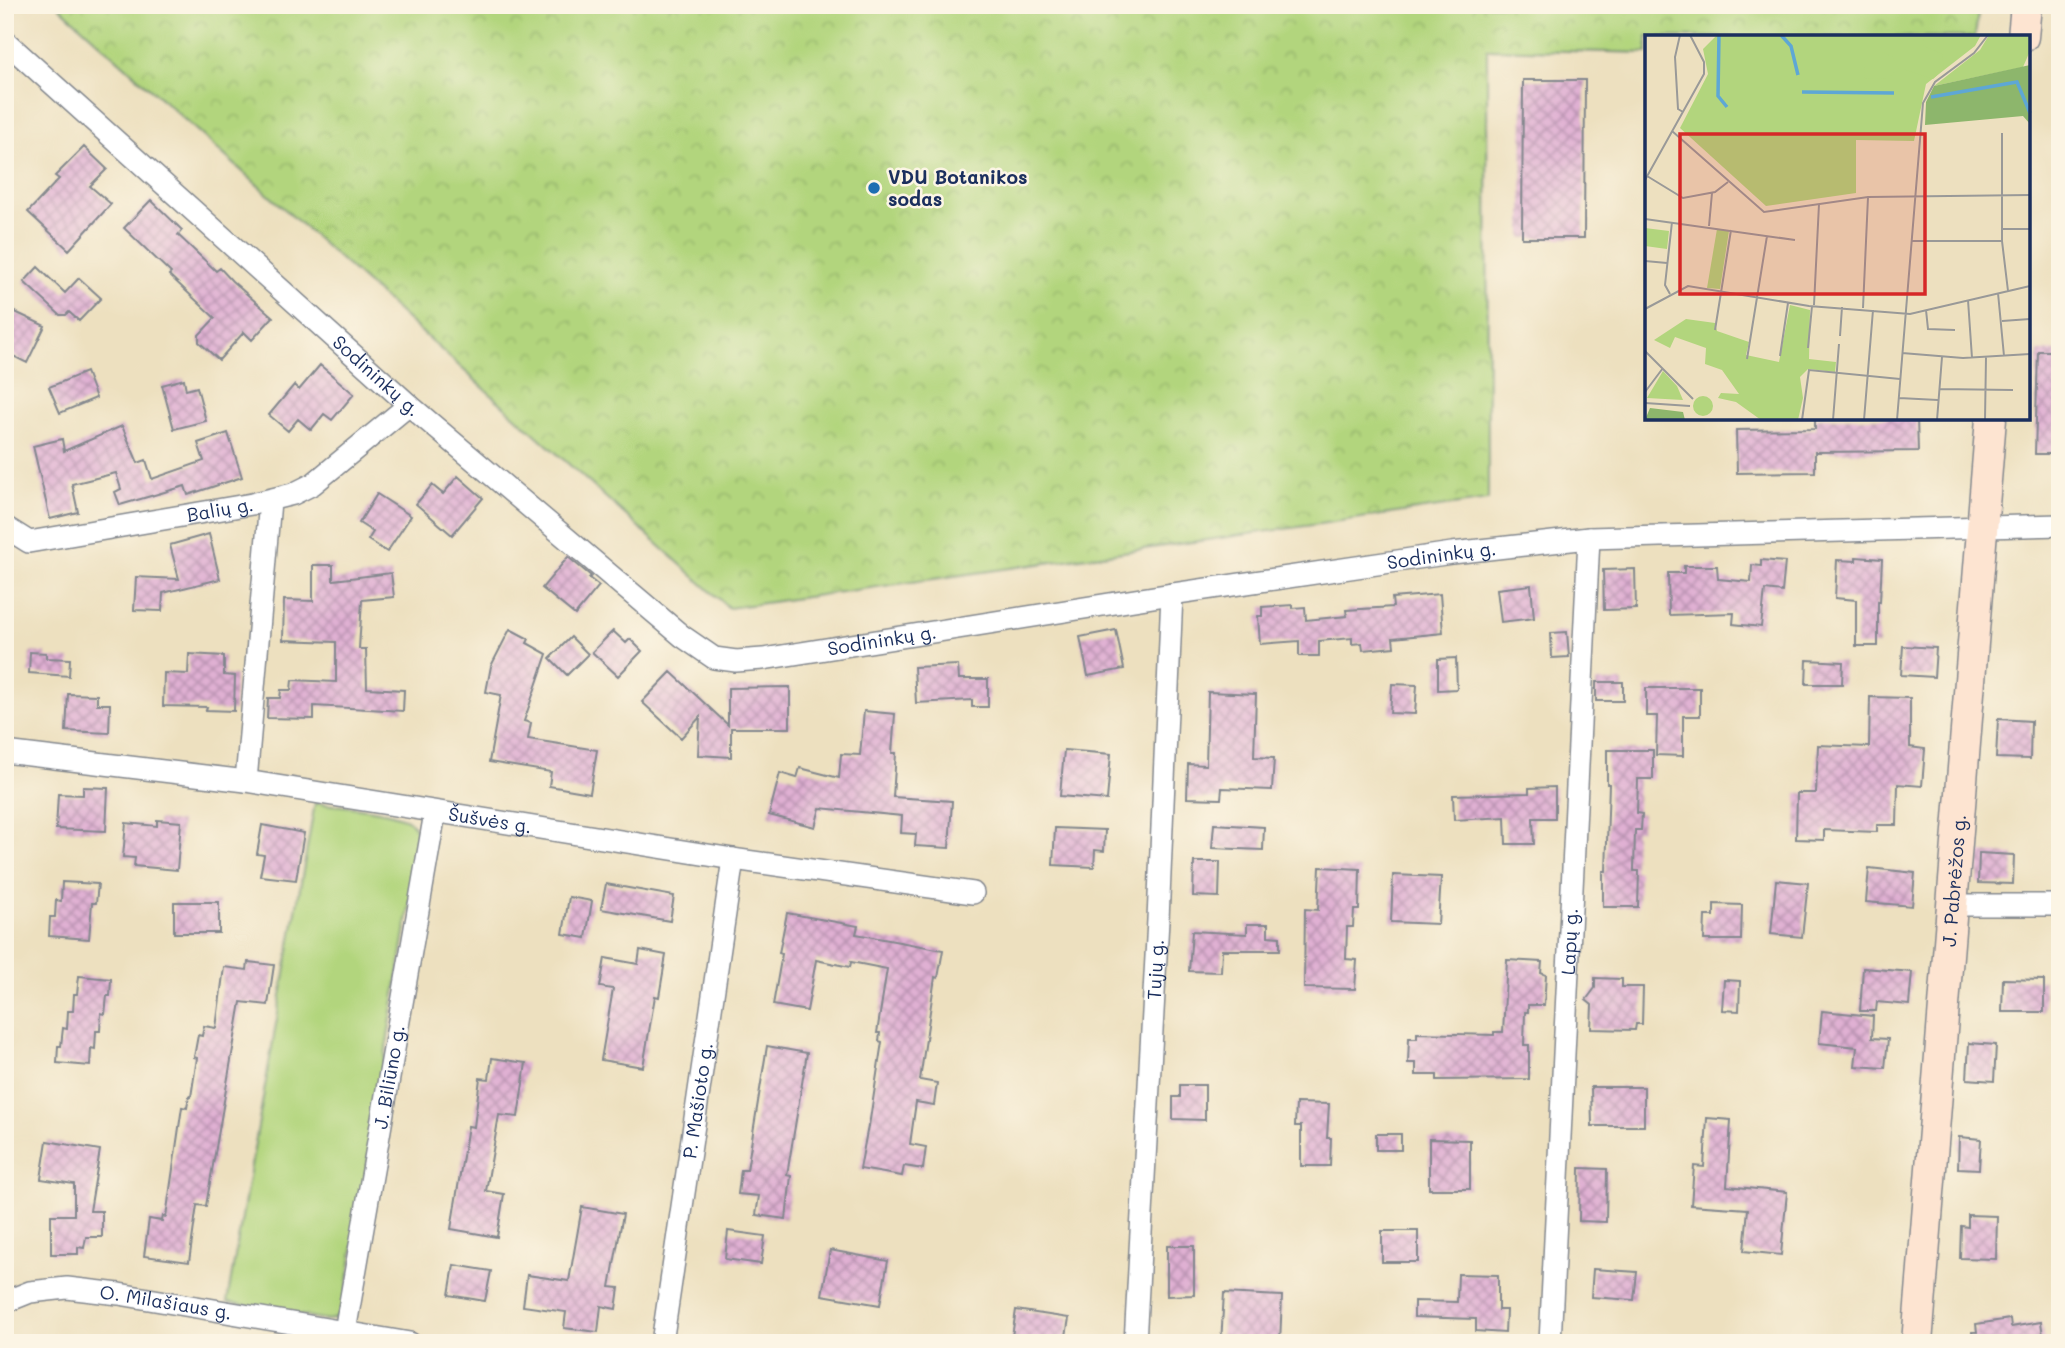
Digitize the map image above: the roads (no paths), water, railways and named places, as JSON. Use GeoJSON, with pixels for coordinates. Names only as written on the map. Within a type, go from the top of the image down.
{"type":"FeatureCollection","features":[{"type":"Feature","properties":{"kind":"street"},"geometry":{"type":"LineString","coordinates":[[2023,35],[2026,5]]}},
{"type":"Feature","properties":{"kind":"street","name":"Sodininkų g."},"geometry":{"type":"LineString","coordinates":[[5,41],[409,405],[682,636],[713,658],[736,661],[763,659],[1172,594],[1452,553],[1589,538],[2060,526]]}},
{"type":"Feature","properties":{"kind":"street","name":"Balių g."},"geometry":{"type":"LineString","coordinates":[[5,527],[29,542],[293,494],[313,484],[409,405]]}},
{"type":"Feature","properties":{"kind":"street","name":"J. Pabrėžos g."},"geometry":{"type":"LineString","coordinates":[[1917,1343],[1992,420]]}},
{"type":"Feature","properties":{"kind":"street"},"geometry":{"type":"LineString","coordinates":[[246,781],[270,500]]}},
{"type":"Feature","properties":{"kind":"street","name":"Lapų g."},"geometry":{"type":"LineString","coordinates":[[1550,1343],[1589,538]]}},
{"type":"Feature","properties":{"kind":"street","name":"Tujų g."},"geometry":{"type":"LineString","coordinates":[[1135,1343],[1158,920],[1172,594]]}},
{"type":"Feature","properties":{"kind":"street","name":"Šušvės g."},"geometry":{"type":"LineString","coordinates":[[5,752],[246,781],[733,859],[973,893]]}},
{"type":"Feature","properties":{"kind":"street","name":"J. Biliūno g."},"geometry":{"type":"LineString","coordinates":[[344,1337],[435,813]]}},
{"type":"Feature","properties":{"kind":"street","name":"P. Mašioto g."},"geometry":{"type":"LineString","coordinates":[[663,1343],[733,859]]}},
{"type":"Feature","properties":{"kind":"street"},"geometry":{"type":"LineString","coordinates":[[1951,905],[2060,905]]}},
{"type":"Feature","properties":{"kind":"street","name":"O. Milašiaus g."},"geometry":{"type":"LineString","coordinates":[[5,1302],[30,1292],[67,1288],[344,1337],[410,1343]]}},
{"type":"Feature","properties":{"kind":"place","name":"VDU Botanikos sodas"},"geometry":{"type":"Point","coordinates":[874,188]}}]}
